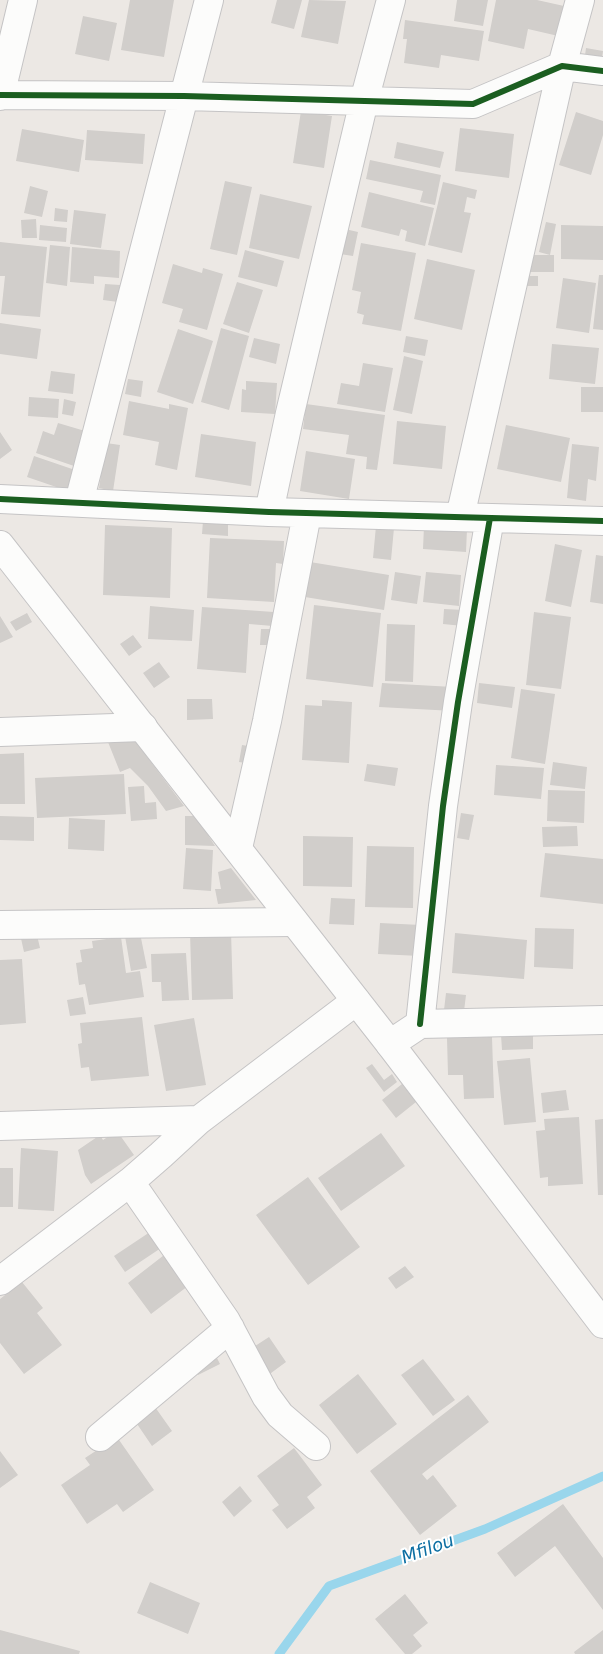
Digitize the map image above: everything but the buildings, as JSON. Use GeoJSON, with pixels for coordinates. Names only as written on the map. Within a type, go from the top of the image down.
{"type":"FeatureCollection","features":[{"type":"Feature","properties":{"kind":"street"},"geometry":{"type":"LineString","coordinates":[[23,0],[0,95],[184,96],[473,104],[562,66],[603,71]]}},
{"type":"Feature","properties":{"kind":"street"},"geometry":{"type":"LineString","coordinates":[[79,502],[209,0]]}},
{"type":"Feature","properties":{"kind":"street"},"geometry":{"type":"LineString","coordinates":[[269,512],[290,413],[364,101],[390,0]]}},
{"type":"Feature","properties":{"kind":"street"},"geometry":{"type":"LineString","coordinates":[[460,517],[562,66],[580,0]]}},
{"type":"Feature","properties":{"kind":"street"},"geometry":{"type":"LineString","coordinates":[[0,499],[307,514],[603,521]]}},
{"type":"Feature","properties":{"kind":"street"},"geometry":{"type":"LineString","coordinates":[[238,848],[267,720],[307,514]]}},
{"type":"Feature","properties":{"kind":"street"},"geometry":{"type":"LineString","coordinates":[[420,1024],[443,806],[458,702],[490,518]]}},
{"type":"Feature","properties":{"kind":"street"},"geometry":{"type":"LineString","coordinates":[[0,545],[390,1044],[603,1324]]}},
{"type":"Feature","properties":{"kind":"street"},"geometry":{"type":"LineString","coordinates":[[0,732],[142,727]]}},
{"type":"Feature","properties":{"kind":"street"},"geometry":{"type":"LineString","coordinates":[[0,925],[294,922]]}},
{"type":"Feature","properties":{"kind":"street"},"geometry":{"type":"LineString","coordinates":[[0,1281],[130,1182],[198,1120],[356,1001]]}},
{"type":"Feature","properties":{"kind":"street"},"geometry":{"type":"LineString","coordinates":[[390,1044],[420,1024],[603,1020]]}},
{"type":"Feature","properties":{"kind":"street"},"geometry":{"type":"LineString","coordinates":[[0,1126],[198,1120]]}},
{"type":"Feature","properties":{"kind":"street"},"geometry":{"type":"LineString","coordinates":[[130,1182],[230,1328],[266,1396],[280,1415],[316,1446]]}},
{"type":"Feature","properties":{"kind":"street"},"geometry":{"type":"LineString","coordinates":[[100,1437],[230,1328]]}},
{"type":"Feature","properties":{"kind":"waterway","name":"Mfilou"},"geometry":{"type":"LineString","coordinates":[[279,1654],[329,1586],[485,1529],[603,1476]]}},
{"type":"Feature","properties":{"kind":"cycle path"},"geometry":{"type":"LineString","coordinates":[[0,95],[184,96],[473,104],[562,66],[603,71]]}},
{"type":"Feature","properties":{"kind":"cycle path"},"geometry":{"type":"LineString","coordinates":[[0,499],[269,512],[603,521]]}},
{"type":"Feature","properties":{"kind":"cycle path"},"geometry":{"type":"LineString","coordinates":[[420,1024],[443,806],[458,702],[490,518]]}}]}
